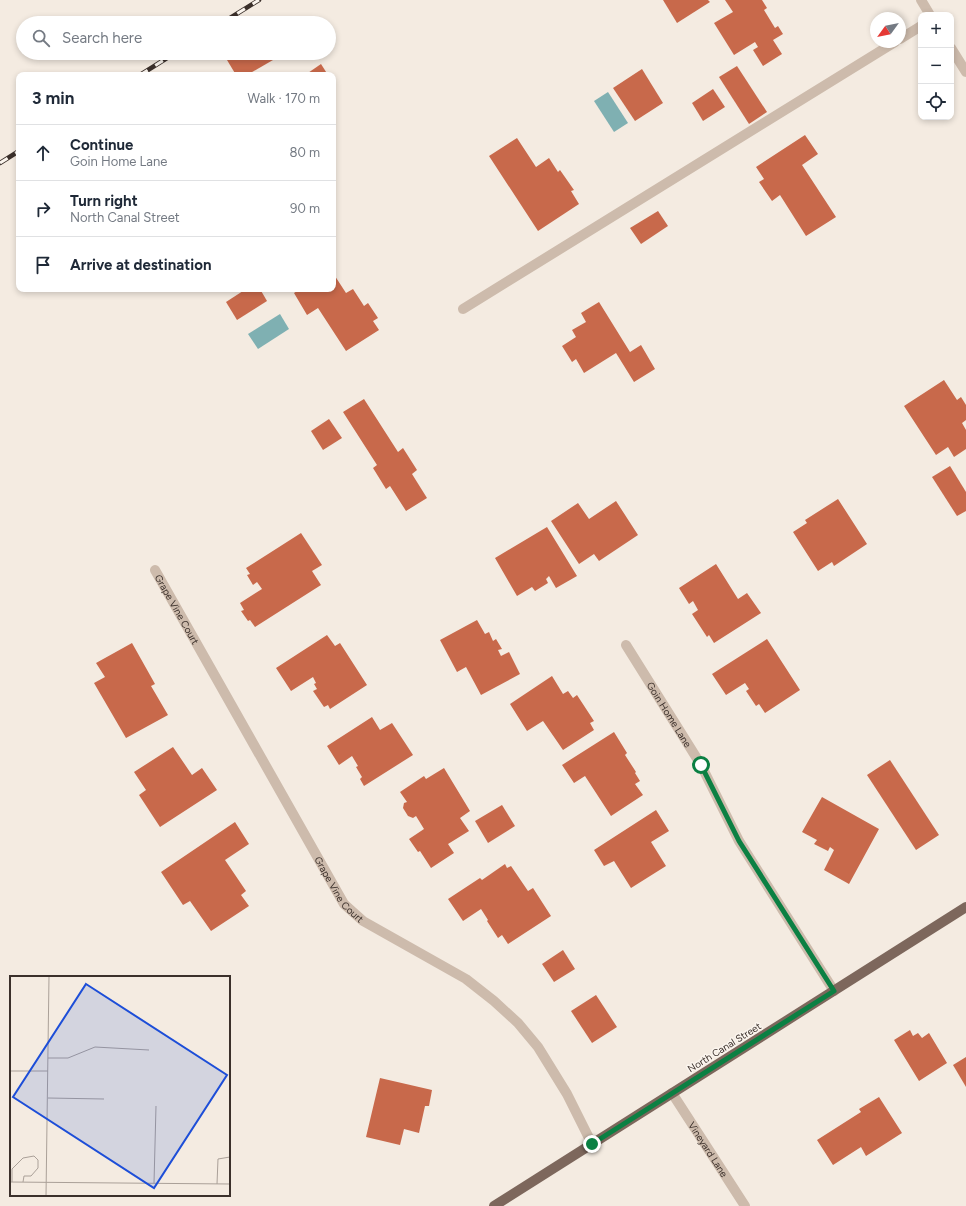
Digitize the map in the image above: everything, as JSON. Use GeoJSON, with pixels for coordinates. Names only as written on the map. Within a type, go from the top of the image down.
{"type":"FeatureCollection","features":[{"type":"Feature","properties":{"kind":"main road","name":"North Canal Street"},"geometry":{"type":"LineString","coordinates":[[494,1206],[966,907]]}},
{"type":"Feature","properties":{"kind":"street"},"geometry":{"type":"LineString","coordinates":[[921,0],[928,12]]}},
{"type":"Feature","properties":{"kind":"street"},"geometry":{"type":"LineString","coordinates":[[906,35],[918,28]]}},
{"type":"Feature","properties":{"kind":"street"},"geometry":{"type":"LineString","coordinates":[[463,309],[885,48]]}},
{"type":"Feature","properties":{"kind":"street"},"geometry":{"type":"LineString","coordinates":[[954,53],[966,72]]}},
{"type":"Feature","properties":{"kind":"street","name":"Grape Vine Court"},"geometry":{"type":"LineString","coordinates":[[155,570],[344,904],[363,921],[466,979],[494,1001],[518,1023],[538,1047],[567,1094],[592,1144]]}},
{"type":"Feature","properties":{"kind":"street","name":"Goin Home Lane"},"geometry":{"type":"LineString","coordinates":[[626,645],[701,765],[739,841],[834,991]]}},
{"type":"Feature","properties":{"kind":"street","name":"Vineyard Lane"},"geometry":{"type":"LineString","coordinates":[[672,1093],[745,1206]]}},
{"type":"Feature","properties":{"kind":"water"},"geometry":{"type":"Polygon","coordinates":[[[608,92],[628,123],[614,132],[594,101],[608,92]]]}},
{"type":"Feature","properties":{"kind":"water"},"geometry":{"type":"Polygon","coordinates":[[[280,314],[289,329],[258,349],[248,334],[280,314]]]}},
{"type":"Feature","properties":{"kind":"building"},"geometry":{"type":"Polygon","coordinates":[[[663,0],[708,0],[710,2],[677,23],[663,0]]]}},
{"type":"Feature","properties":{"kind":"building"},"geometry":{"type":"Polygon","coordinates":[[[725,0],[762,0],[767,8],[764,10],[775,28],[778,26],[783,34],[773,40],[782,54],[763,66],[753,50],[758,47],[755,42],[734,55],[714,23],[733,12],[725,0]]]}},
{"type":"Feature","properties":{"kind":"building"},"geometry":{"type":"Polygon","coordinates":[[[227,60],[273,60],[252,72],[234,72],[227,60]]]}},
{"type":"Feature","properties":{"kind":"building"},"geometry":{"type":"Polygon","coordinates":[[[321,64],[326,72],[309,72],[321,64]]]}},
{"type":"Feature","properties":{"kind":"building"},"geometry":{"type":"Polygon","coordinates":[[[737,66],[767,112],[749,124],[719,77],[737,66]]]}},
{"type":"Feature","properties":{"kind":"building"},"geometry":{"type":"Polygon","coordinates":[[[642,69],[663,103],[635,121],[613,88],[642,69]]]}},
{"type":"Feature","properties":{"kind":"building"},"geometry":{"type":"Polygon","coordinates":[[[713,89],[725,107],[703,121],[692,103],[713,89]]]}},
{"type":"Feature","properties":{"kind":"building"},"geometry":{"type":"Polygon","coordinates":[[[805,135],[818,154],[802,165],[836,217],[806,236],[780,195],[772,201],[759,182],[764,179],[756,167],[805,135]]]}},
{"type":"Feature","properties":{"kind":"building"},"geometry":{"type":"Polygon","coordinates":[[[517,138],[536,167],[549,158],[558,172],[560,170],[574,190],[571,191],[579,204],[538,231],[489,156],[517,138]]]}},
{"type":"Feature","properties":{"kind":"building"},"geometry":{"type":"Polygon","coordinates":[[[658,211],[668,226],[641,244],[630,228],[658,211]]]}},
{"type":"Feature","properties":{"kind":"building"},"geometry":{"type":"Polygon","coordinates":[[[336,278],[346,293],[353,289],[364,306],[368,303],[378,318],[373,321],[379,330],[346,351],[318,308],[307,315],[294,293],[336,292],[336,278]]]}},
{"type":"Feature","properties":{"kind":"building"},"geometry":{"type":"Polygon","coordinates":[[[241,292],[262,292],[267,301],[237,320],[226,302],[241,292]]]}},
{"type":"Feature","properties":{"kind":"building"},"geometry":{"type":"Polygon","coordinates":[[[599,302],[630,352],[641,345],[655,369],[634,382],[616,353],[584,373],[576,359],[572,362],[562,346],[576,337],[572,330],[586,322],[581,313],[599,302]]]}},
{"type":"Feature","properties":{"kind":"building"},"geometry":{"type":"Polygon","coordinates":[[[944,380],[957,400],[961,397],[966,405],[966,420],[962,423],[966,430],[966,449],[954,457],[948,447],[936,455],[904,406],[944,380]]]}},
{"type":"Feature","properties":{"kind":"building"},"geometry":{"type":"Polygon","coordinates":[[[364,399],[398,452],[403,448],[417,470],[412,474],[427,498],[406,511],[390,486],[386,489],[373,468],[377,465],[343,412],[364,399]]]}},
{"type":"Feature","properties":{"kind":"building"},"geometry":{"type":"Polygon","coordinates":[[[329,419],[342,438],[323,450],[311,431],[329,419]]]}},
{"type":"Feature","properties":{"kind":"building"},"geometry":{"type":"Polygon","coordinates":[[[950,466],[966,492],[966,511],[957,516],[932,477],[950,466]]]}},
{"type":"Feature","properties":{"kind":"building"},"geometry":{"type":"Polygon","coordinates":[[[838,499],[867,544],[834,566],[832,562],[818,571],[793,532],[807,523],[805,520],[838,499]]]}},
{"type":"Feature","properties":{"kind":"building"},"geometry":{"type":"Polygon","coordinates":[[[616,501],[638,535],[599,561],[594,554],[579,564],[551,521],[578,503],[589,519],[616,501]]]}},
{"type":"Feature","properties":{"kind":"building"},"geometry":{"type":"Polygon","coordinates":[[[547,527],[577,576],[556,588],[549,576],[546,579],[548,583],[535,591],[532,587],[517,596],[495,558],[547,527]]]}},
{"type":"Feature","properties":{"kind":"building"},"geometry":{"type":"Polygon","coordinates":[[[301,533],[322,565],[312,571],[321,585],[255,627],[250,620],[248,621],[241,611],[244,610],[240,603],[262,589],[257,582],[253,585],[247,575],[250,574],[246,568],[301,533]]]}},
{"type":"Feature","properties":{"kind":"building"},"geometry":{"type":"Polygon","coordinates":[[[716,564],[738,599],[747,593],[761,613],[714,643],[709,635],[707,637],[692,614],[698,610],[693,601],[689,604],[679,588],[716,564]]]}},
{"type":"Feature","properties":{"kind":"building"},"geometry":{"type":"Polygon","coordinates":[[[477,620],[485,634],[489,632],[493,641],[496,639],[502,649],[498,650],[501,656],[509,652],[520,674],[481,695],[466,667],[457,672],[440,640],[477,620]]]}},
{"type":"Feature","properties":{"kind":"building"},"geometry":{"type":"Polygon","coordinates":[[[327,635],[335,646],[340,643],[367,685],[330,709],[328,705],[324,707],[313,691],[317,689],[314,684],[316,683],[313,677],[291,691],[276,668],[327,635]]]}},
{"type":"Feature","properties":{"kind":"building"},"geometry":{"type":"Polygon","coordinates":[[[767,639],[800,690],[765,713],[759,704],[756,706],[746,691],[749,689],[745,683],[726,695],[712,674],[767,639]]]}},
{"type":"Feature","properties":{"kind":"building"},"geometry":{"type":"Polygon","coordinates":[[[132,643],[155,684],[151,686],[168,715],[126,738],[94,683],[105,677],[96,663],[132,643]]]}},
{"type":"Feature","properties":{"kind":"building"},"geometry":{"type":"Polygon","coordinates":[[[552,676],[563,694],[568,691],[573,698],[577,695],[594,721],[590,723],[594,730],[563,750],[543,721],[527,731],[510,704],[552,676]]]}},
{"type":"Feature","properties":{"kind":"building"},"geometry":{"type":"Polygon","coordinates":[[[372,717],[380,730],[392,723],[413,755],[364,786],[360,779],[362,777],[356,767],[358,766],[352,756],[339,765],[327,746],[372,717]]]}},
{"type":"Feature","properties":{"kind":"building"},"geometry":{"type":"Polygon","coordinates":[[[614,732],[627,753],[625,755],[636,772],[635,773],[640,781],[635,784],[643,795],[611,816],[585,776],[574,783],[562,765],[614,732]]]}},
{"type":"Feature","properties":{"kind":"building"},"geometry":{"type":"Polygon","coordinates":[[[173,747],[192,775],[202,768],[217,790],[160,827],[139,795],[146,790],[134,772],[173,747]]]}},
{"type":"Feature","properties":{"kind":"building"},"geometry":{"type":"Polygon","coordinates":[[[890,760],[939,835],[916,850],[867,775],[890,760]]]}},
{"type":"Feature","properties":{"kind":"building"},"geometry":{"type":"Polygon","coordinates":[[[444,768],[470,811],[460,818],[469,831],[448,844],[454,853],[431,868],[420,851],[418,852],[409,839],[424,829],[416,816],[413,818],[408,816],[403,808],[404,803],[407,802],[400,792],[424,776],[426,779],[444,768]]]}},
{"type":"Feature","properties":{"kind":"building"},"geometry":{"type":"Polygon","coordinates":[[[822,797],[879,829],[849,884],[824,870],[834,850],[830,847],[828,851],[814,844],[817,840],[802,832],[822,797]]]}},
{"type":"Feature","properties":{"kind":"building"},"geometry":{"type":"Polygon","coordinates":[[[502,805],[515,826],[488,843],[475,821],[502,805]]]}},
{"type":"Feature","properties":{"kind":"building"},"geometry":{"type":"Polygon","coordinates":[[[656,810],[669,831],[651,842],[666,866],[631,888],[614,861],[604,866],[594,850],[656,810]]]}},
{"type":"Feature","properties":{"kind":"building"},"geometry":{"type":"Polygon","coordinates":[[[235,822],[249,844],[225,860],[246,891],[241,895],[249,906],[211,931],[190,901],[183,905],[161,872],[235,822]]]}},
{"type":"Feature","properties":{"kind":"building"},"geometry":{"type":"Polygon","coordinates":[[[505,864],[507,868],[511,866],[528,891],[533,888],[551,916],[508,944],[502,935],[498,938],[481,909],[463,921],[448,899],[480,878],[482,880],[505,864]]]}},
{"type":"Feature","properties":{"kind":"building"},"geometry":{"type":"Polygon","coordinates":[[[563,950],[575,969],[554,982],[542,964],[563,950]]]}},
{"type":"Feature","properties":{"kind":"building"},"geometry":{"type":"Polygon","coordinates":[[[596,995],[617,1027],[592,1043],[571,1011],[596,995]]]}},
{"type":"Feature","properties":{"kind":"building"},"geometry":{"type":"Polygon","coordinates":[[[910,1030],[913,1036],[918,1033],[922,1038],[929,1033],[947,1063],[919,1081],[894,1040],[910,1030]]]}},
{"type":"Feature","properties":{"kind":"building"},"geometry":{"type":"Polygon","coordinates":[[[966,1057],[966,1087],[953,1065],[966,1057]]]}},
{"type":"Feature","properties":{"kind":"building"},"geometry":{"type":"Polygon","coordinates":[[[380,1078],[432,1090],[429,1106],[425,1106],[419,1133],[404,1129],[400,1145],[366,1137],[380,1078]]]}},
{"type":"Feature","properties":{"kind":"building"},"geometry":{"type":"Polygon","coordinates":[[[879,1097],[902,1133],[866,1156],[861,1147],[833,1165],[817,1140],[861,1112],[859,1109],[879,1097]]]}},
{"type":"Feature","properties":{"kind":"railway"},"geometry":{"type":"LineString","coordinates":[[233,16],[259,0]]}},
{"type":"Feature","properties":{"kind":"railway"},"geometry":{"type":"LineString","coordinates":[[145,72],[164,60]]}},
{"type":"Feature","properties":{"kind":"railway"},"geometry":{"type":"LineString","coordinates":[[0,163],[16,153]]}},
{"type":"Feature","properties":{"kind":"route"},"geometry":{"type":"LineString","coordinates":[[592,1144],[834,991],[739,841],[701,765]]}}]}
